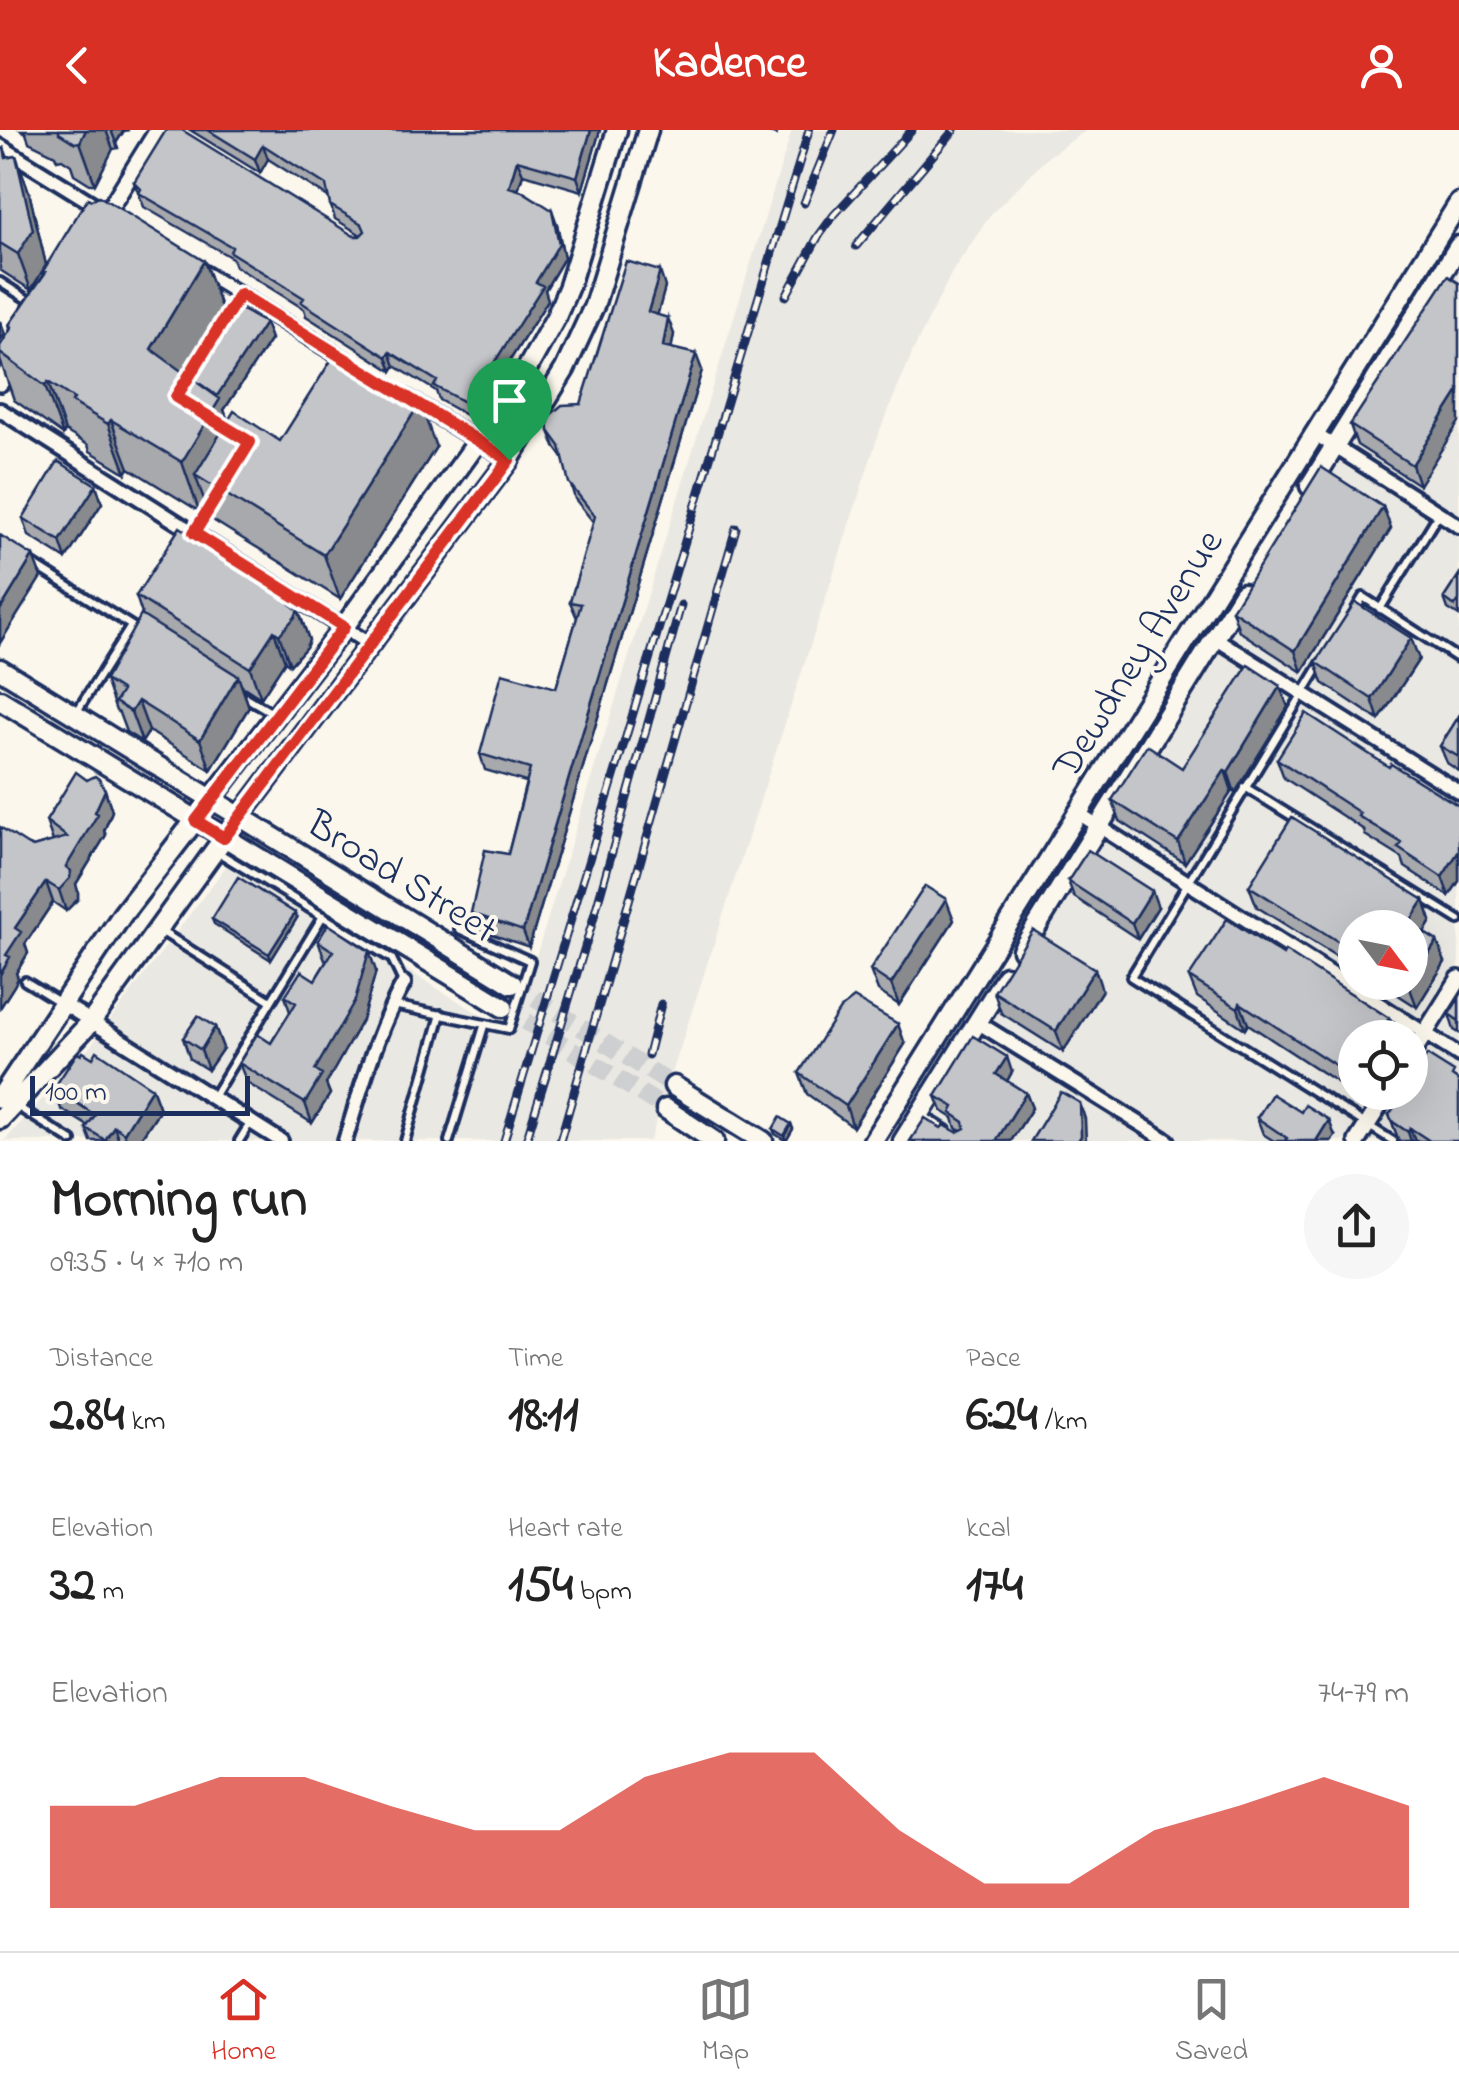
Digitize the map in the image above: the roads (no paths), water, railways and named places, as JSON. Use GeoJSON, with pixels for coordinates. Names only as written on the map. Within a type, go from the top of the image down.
{"type":"FeatureCollection","features":[{"type":"Feature","properties":{"kind":"main road"},"geometry":{"type":"LineString","coordinates":[[0,1120],[6,1101],[62,1004],[122,916],[344,627],[516,390],[556,317],[582,250],[617,130]]}},
{"type":"Feature","properties":{"kind":"main road"},"geometry":{"type":"LineString","coordinates":[[6,1101],[91,1022],[219,844],[509,460],[564,370],[594,306],[648,130]]}},
{"type":"Feature","properties":{"kind":"main road","name":"Dewdney Avenue"},"geometry":{"type":"LineString","coordinates":[[873,1141],[1459,203]]}},
{"type":"Feature","properties":{"kind":"main road"},"geometry":{"type":"LineString","coordinates":[[1295,509],[1457,253]]}},
{"type":"Feature","properties":{"kind":"main road","name":"Dewdney Avenue"},"geometry":{"type":"LineString","coordinates":[[903,1141],[1256,573]]}},
{"type":"Feature","properties":{"kind":"main road","name":"Broad Street"},"geometry":{"type":"LineString","coordinates":[[0,669],[512,984]]}},
{"type":"Feature","properties":{"kind":"main road","name":"Broad Street"},"geometry":{"type":"LineString","coordinates":[[0,700],[108,775],[196,821],[219,844],[503,1007]]}},
{"type":"Feature","properties":{"kind":"main road"},"geometry":{"type":"LineString","coordinates":[[674,1086],[763,1141]]}},
{"type":"Feature","properties":{"kind":"main road"},"geometry":{"type":"LineString","coordinates":[[666,1109],[714,1141]]}},
{"type":"Feature","properties":{"kind":"street"},"geometry":{"type":"LineString","coordinates":[[89,241],[111,215],[158,130]]}},
{"type":"Feature","properties":{"kind":"street"},"geometry":{"type":"LineString","coordinates":[[0,146],[111,215]]}},
{"type":"Feature","properties":{"kind":"street"},"geometry":{"type":"LineString","coordinates":[[182,259],[353,364]]}},
{"type":"Feature","properties":{"kind":"street"},"geometry":{"type":"LineString","coordinates":[[0,383],[40,319]]}},
{"type":"Feature","properties":{"kind":"street"},"geometry":{"type":"LineString","coordinates":[[400,393],[509,460]]}},
{"type":"Feature","properties":{"kind":"street"},"geometry":{"type":"LineString","coordinates":[[0,410],[370,644]]}},
{"type":"Feature","properties":{"kind":"street"},"geometry":{"type":"LineString","coordinates":[[1314,434],[1459,526]]}},
{"type":"Feature","properties":{"kind":"street"},"geometry":{"type":"LineString","coordinates":[[1215,638],[1459,792]]}},
{"type":"Feature","properties":{"kind":"street"},"geometry":{"type":"LineString","coordinates":[[1078,812],[1402,1020]]}},
{"type":"Feature","properties":{"kind":"street"},"geometry":{"type":"LineString","coordinates":[[1428,1028],[1459,979]]}},
{"type":"Feature","properties":{"kind":"street"},"geometry":{"type":"LineString","coordinates":[[345,1141],[369,1060],[404,983]]}},
{"type":"Feature","properties":{"kind":"street"},"geometry":{"type":"LineString","coordinates":[[62,1004],[278,1140]]}},
{"type":"Feature","properties":{"kind":"street"},"geometry":{"type":"LineString","coordinates":[[978,1022],[1168,1141]]}},
{"type":"Feature","properties":{"kind":"street"},"geometry":{"type":"LineString","coordinates":[[1428,1036],[1459,1055]]}},
{"type":"Feature","properties":{"kind":"street"},"geometry":{"type":"LineString","coordinates":[[1357,1141],[1377,1110]]}},
{"type":"Feature","properties":{"kind":"lane"},"geometry":{"type":"LineString","coordinates":[[0,282],[40,319]]}},
{"type":"Feature","properties":{"kind":"lane"},"geometry":{"type":"LineString","coordinates":[[231,309],[240,294]]}},
{"type":"Feature","properties":{"kind":"lane"},"geometry":{"type":"LineString","coordinates":[[194,533],[212,503]]}},
{"type":"Feature","properties":{"kind":"lane"},"geometry":{"type":"LineString","coordinates":[[1380,609],[1439,513]]}},
{"type":"Feature","properties":{"kind":"lane"},"geometry":{"type":"LineString","coordinates":[[20,556],[147,636]]}},
{"type":"Feature","properties":{"kind":"lane"},"geometry":{"type":"LineString","coordinates":[[1352,614],[1362,598],[1459,658]]}},
{"type":"Feature","properties":{"kind":"lane"},"geometry":{"type":"LineString","coordinates":[[74,715],[131,626]]}},
{"type":"Feature","properties":{"kind":"lane"},"geometry":{"type":"LineString","coordinates":[[1332,646],[1130,976],[1394,1141]]}},
{"type":"Feature","properties":{"kind":"lane"},"geometry":{"type":"LineString","coordinates":[[227,685],[275,715]]}},
{"type":"Feature","properties":{"kind":"lane"},"geometry":{"type":"LineString","coordinates":[[1246,787],[1459,920]]}},
{"type":"Feature","properties":{"kind":"lane"},"geometry":{"type":"LineString","coordinates":[[219,844],[392,959],[404,983]]}},
{"type":"Feature","properties":{"kind":"lane"},"geometry":{"type":"LineString","coordinates":[[212,1098],[323,916]]}},
{"type":"Feature","properties":{"kind":"lane"},"geometry":{"type":"LineString","coordinates":[[392,1004],[509,1029],[530,961],[459,929]]}},
{"type":"Feature","properties":{"kind":"lane"},"geometry":{"type":"LineString","coordinates":[[158,930],[271,1001]]}},
{"type":"Feature","properties":{"kind":"lane"},"geometry":{"type":"LineString","coordinates":[[25,981],[62,1004]]}},
{"type":"Feature","properties":{"kind":"lane"},"geometry":{"type":"LineString","coordinates":[[405,1141],[441,1014]]}},
{"type":"Feature","properties":{"kind":"lane"},"geometry":{"type":"LineString","coordinates":[[449,1141],[484,1026]]}},
{"type":"Feature","properties":{"kind":"lane"},"geometry":{"type":"LineString","coordinates":[[6,1101],[72,1141]]}},
{"type":"Feature","properties":{"kind":"lane"},"geometry":{"type":"LineString","coordinates":[[920,1114],[949,1132]]}},
{"type":"Feature","properties":{"kind":"lane"},"geometry":{"type":"LineString","coordinates":[[240,1141],[251,1122]]}},
{"type":"Feature","properties":{"kind":"tunnel"},"geometry":{"type":"LineString","coordinates":[[512,984],[674,1086]]}},
{"type":"Feature","properties":{"kind":"tunnel"},"geometry":{"type":"LineString","coordinates":[[503,1007],[666,1109]]}},
{"type":"Feature","properties":{"kind":"railway"},"geometry":{"type":"LineString","coordinates":[[504,1141],[809,130]]}},
{"type":"Feature","properties":{"kind":"railway"},"geometry":{"type":"LineString","coordinates":[[804,203],[834,130]]}},
{"type":"Feature","properties":{"kind":"railway"},"geometry":{"type":"LineString","coordinates":[[786,296],[834,215],[912,130]]}},
{"type":"Feature","properties":{"kind":"railway"},"geometry":{"type":"LineString","coordinates":[[856,246],[954,130]]}},
{"type":"Feature","properties":{"kind":"railway"},"geometry":{"type":"LineString","coordinates":[[560,1141],[736,528]]}},
{"type":"Feature","properties":{"kind":"railway"},"geometry":{"type":"LineString","coordinates":[[526,1141],[681,605]]}},
{"type":"Feature","properties":{"kind":"railway"},"geometry":{"type":"LineString","coordinates":[[648,1055],[661,1004]]}}]}
